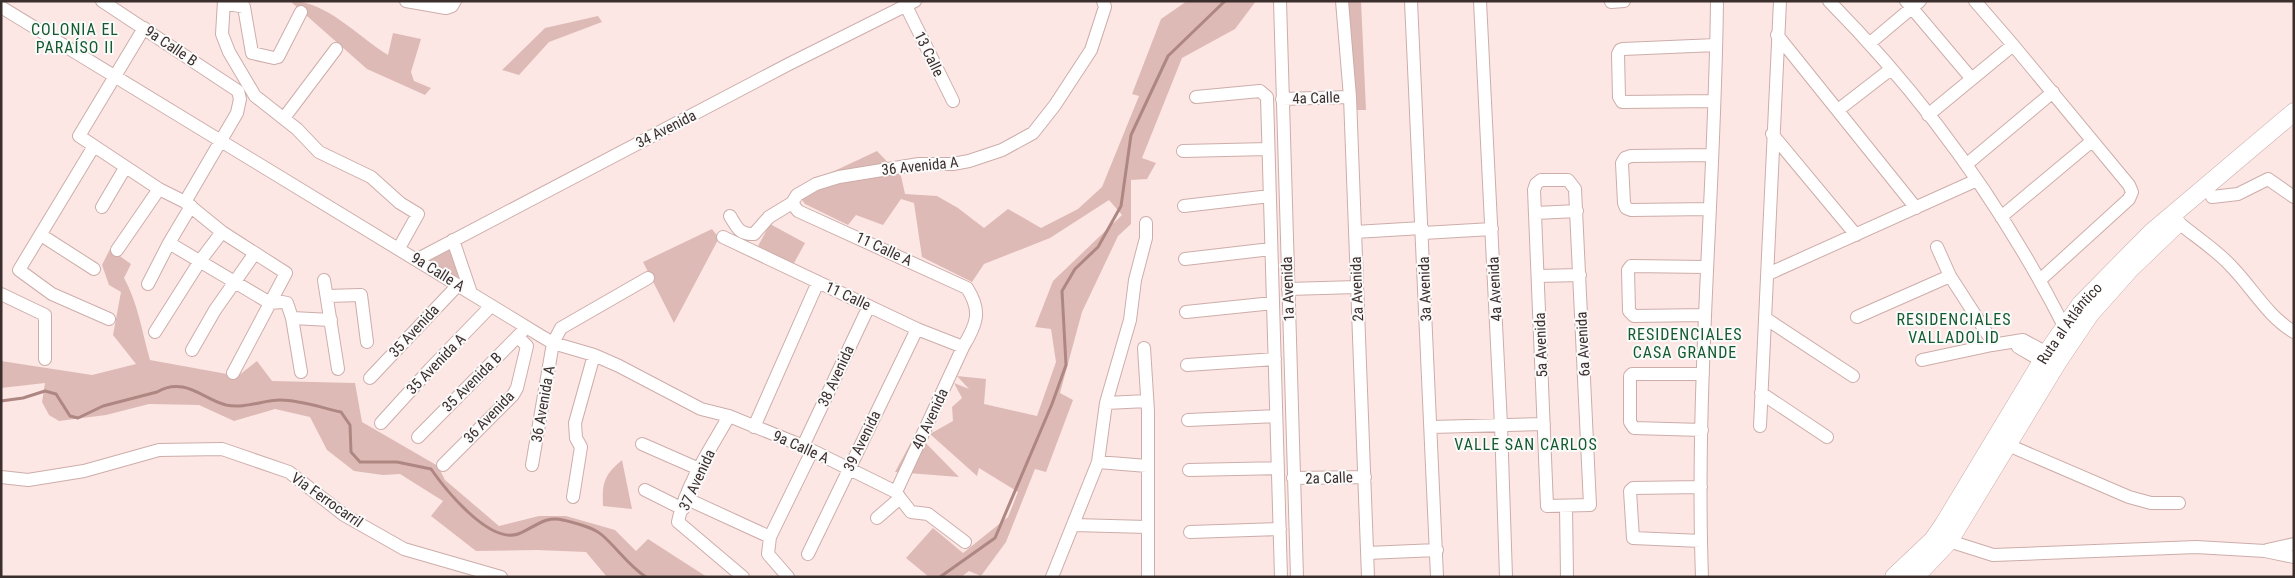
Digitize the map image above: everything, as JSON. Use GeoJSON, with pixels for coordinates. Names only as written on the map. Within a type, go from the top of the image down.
{"type":"FeatureCollection","features":[{"type":"Feature","properties":{"kind":"highway","name":"Ruta al Atlántico"},"geometry":{"type":"LineString","coordinates":[[1894,577],[1933,540],[1944,524],[2044,357],[2081,304],[2152,232],[2294,112]]}},
{"type":"Feature","properties":{"kind":"highway","name":"Ruta al Atlántico"},"geometry":{"type":"LineString","coordinates":[[1915,577],[1949,540],[2057,363],[2090,314],[2130,269],[2179,223],[2294,127]]}},
{"type":"Feature","properties":{"kind":"street","name":"9a Calle B"},"geometry":{"type":"LineString","coordinates":[[102,1],[238,91],[240,99],[237,114],[222,141]]}},
{"type":"Feature","properties":{"kind":"street"},"geometry":{"type":"LineString","coordinates":[[406,1],[446,8],[452,6],[455,1]]}},
{"type":"Feature","properties":{"kind":"street","name":"36 Avenida A"},"geometry":{"type":"LineString","coordinates":[[730,216],[737,230],[746,234],[754,234],[769,217],[792,203],[797,195],[816,184],[839,177],[919,164],[953,164],[1002,150],[1033,133],[1055,105],[1091,50],[1105,7],[1103,1]]}},
{"type":"Feature","properties":{"kind":"street","name":"1a Avenida"},"geometry":{"type":"LineString","coordinates":[[1280,1],[1296,577]]}},
{"type":"Feature","properties":{"kind":"street","name":"2a Avenida"},"geometry":{"type":"LineString","coordinates":[[1343,1],[1350,98],[1368,577]]}},
{"type":"Feature","properties":{"kind":"street","name":"3a Avenida"},"geometry":{"type":"LineString","coordinates":[[1412,1],[1437,577]]}},
{"type":"Feature","properties":{"kind":"street","name":"4a Avenida"},"geometry":{"type":"LineString","coordinates":[[1480,1],[1501,425],[1506,577]]}},
{"type":"Feature","properties":{"kind":"street"},"geometry":{"type":"LineString","coordinates":[[1611,2],[1624,1]]}},
{"type":"Feature","properties":{"kind":"street"},"geometry":{"type":"LineString","coordinates":[[1702,577],[1703,374],[1717,1]]}},
{"type":"Feature","properties":{"kind":"street"},"geometry":{"type":"LineString","coordinates":[[1760,426],[1768,274],[1772,134],[1780,1]]}},
{"type":"Feature","properties":{"kind":"street"},"geometry":{"type":"LineString","coordinates":[[1829,1],[1870,43],[1967,164],[2040,280],[2064,326]]}},
{"type":"Feature","properties":{"kind":"street"},"geometry":{"type":"LineString","coordinates":[[1975,1],[2053,92],[2132,192],[2129,199],[2040,280]]}},
{"type":"Feature","properties":{"kind":"street"},"geometry":{"type":"LineString","coordinates":[[301,12],[278,57],[274,58],[252,53],[244,7],[224,2],[222,34],[229,52],[255,96],[284,118],[319,152],[371,176],[400,203],[417,213],[418,216],[399,248]]}},
{"type":"Feature","properties":{"kind":"street"},"geometry":{"type":"LineString","coordinates":[[1870,43],[1912,3],[1971,78]]}},
{"type":"Feature","properties":{"kind":"street","name":"13 Calle"},"geometry":{"type":"LineString","coordinates":[[911,4],[953,101]]}},
{"type":"Feature","properties":{"kind":"street","name":"34 Avenida"},"geometry":{"type":"LineString","coordinates":[[418,259],[789,64],[911,4]]}},
{"type":"Feature","properties":{"kind":"street","name":"9a Calle A"},"geometry":{"type":"LineString","coordinates":[[3,5],[115,76],[418,259],[491,306],[522,332],[594,355],[701,408],[729,416],[807,449],[898,495],[910,512],[928,514],[965,542]]}},
{"type":"Feature","properties":{"kind":"street"},"geometry":{"type":"LineString","coordinates":[[144,28],[80,136],[125,168],[188,204],[222,232],[286,273],[234,373]]}},
{"type":"Feature","properties":{"kind":"street"},"geometry":{"type":"LineString","coordinates":[[1777,35],[1916,208]]}},
{"type":"Feature","properties":{"kind":"street"},"geometry":{"type":"LineString","coordinates":[[1928,115],[2013,44]]}},
{"type":"Feature","properties":{"kind":"street"},"geometry":{"type":"LineString","coordinates":[[1714,100],[1622,102],[1619,97],[1618,54],[1623,49],[1716,45]]}},
{"type":"Feature","properties":{"kind":"street"},"geometry":{"type":"LineString","coordinates":[[284,118],[336,49]]}},
{"type":"Feature","properties":{"kind":"street"},"geometry":{"type":"LineString","coordinates":[[1838,110],[1891,69]]}},
{"type":"Feature","properties":{"kind":"street"},"geometry":{"type":"LineString","coordinates":[[1967,164],[2053,92]]}},
{"type":"Feature","properties":{"kind":"street"},"geometry":{"type":"LineString","coordinates":[[1196,97],[1263,93],[1266,97],[1281,577]]}},
{"type":"Feature","properties":{"kind":"street","name":"4a Calle"},"geometry":{"type":"LineString","coordinates":[[1282,99],[1350,98]]}},
{"type":"Feature","properties":{"kind":"street"},"geometry":{"type":"LineString","coordinates":[[1772,134],[1856,235]]}},
{"type":"Feature","properties":{"kind":"street"},"geometry":{"type":"LineString","coordinates":[[148,284],[168,242],[222,141]]}},
{"type":"Feature","properties":{"kind":"street"},"geometry":{"type":"LineString","coordinates":[[2001,217],[2092,141]]}},
{"type":"Feature","properties":{"kind":"street"},"geometry":{"type":"LineString","coordinates":[[94,146],[20,271],[52,294],[109,319]]}},
{"type":"Feature","properties":{"kind":"street"},"geometry":{"type":"LineString","coordinates":[[1183,151],[1268,149]]}},
{"type":"Feature","properties":{"kind":"street"},"geometry":{"type":"LineString","coordinates":[[1710,209],[1631,210],[1626,208],[1624,203],[1622,163],[1625,158],[1631,156],[1712,155]]}},
{"type":"Feature","properties":{"kind":"street"},"geometry":{"type":"LineString","coordinates":[[102,207],[125,168]]}},
{"type":"Feature","properties":{"kind":"street"},"geometry":{"type":"LineString","coordinates":[[2212,197],[2238,194],[2268,179],[2294,197]]}},
{"type":"Feature","properties":{"kind":"street","name":"6a Avenida"},"geometry":{"type":"LineString","coordinates":[[1536,184],[1542,180],[1568,180],[1575,189],[1577,210],[1590,505],[1566,506]]}},
{"type":"Feature","properties":{"kind":"street"},"geometry":{"type":"LineString","coordinates":[[1768,274],[1977,180]]}},
{"type":"Feature","properties":{"kind":"street","name":"5a Avenida"},"geometry":{"type":"LineString","coordinates":[[1536,184],[1534,190],[1547,506],[1566,506]]}},
{"type":"Feature","properties":{"kind":"street"},"geometry":{"type":"LineString","coordinates":[[117,250],[159,189]]}},
{"type":"Feature","properties":{"kind":"street"},"geometry":{"type":"LineString","coordinates":[[1184,206],[1270,196]]}},
{"type":"Feature","properties":{"kind":"street","name":"11 Calle A"},"geometry":{"type":"LineString","coordinates":[[792,203],[798,211],[967,288],[974,299]]}},
{"type":"Feature","properties":{"kind":"street"},"geometry":{"type":"LineString","coordinates":[[1536,213],[1577,210]]}},
{"type":"Feature","properties":{"kind":"street"},"geometry":{"type":"LineString","coordinates":[[1052,577],[1098,462],[1106,403],[1130,320],[1135,280],[1146,238],[1146,223]]}},
{"type":"Feature","properties":{"kind":"street"},"geometry":{"type":"LineString","coordinates":[[2179,223],[2230,264],[2283,326],[2294,332]]}},
{"type":"Feature","properties":{"kind":"street"},"geometry":{"type":"LineString","coordinates":[[1355,232],[1492,230]]}},
{"type":"Feature","properties":{"kind":"street"},"geometry":{"type":"LineString","coordinates":[[155,332],[200,262],[222,232]]}},
{"type":"Feature","properties":{"kind":"street"},"geometry":{"type":"LineString","coordinates":[[41,235],[94,269]]}},
{"type":"Feature","properties":{"kind":"street","name":"11 Calle"},"geometry":{"type":"LineString","coordinates":[[723,237],[917,328],[966,342]]}},
{"type":"Feature","properties":{"kind":"street"},"geometry":{"type":"LineString","coordinates":[[453,240],[471,293]]}},
{"type":"Feature","properties":{"kind":"street"},"geometry":{"type":"LineString","coordinates":[[168,242],[270,303],[287,303],[292,318],[301,372]]}},
{"type":"Feature","properties":{"kind":"street"},"geometry":{"type":"LineString","coordinates":[[1938,247],[1950,276],[1990,338],[1992,346]]}},
{"type":"Feature","properties":{"kind":"street"},"geometry":{"type":"LineString","coordinates":[[1185,259],[1271,249]]}},
{"type":"Feature","properties":{"kind":"street"},"geometry":{"type":"LineString","coordinates":[[192,350],[255,252]]}},
{"type":"Feature","properties":{"kind":"street"},"geometry":{"type":"LineString","coordinates":[[1705,315],[1634,316],[1629,312],[1628,270],[1631,266],[1706,267]]}},
{"type":"Feature","properties":{"kind":"street"},"geometry":{"type":"LineString","coordinates":[[1538,276],[1580,275]]}},
{"type":"Feature","properties":{"kind":"street"},"geometry":{"type":"LineString","coordinates":[[1858,316],[1950,276]]}},
{"type":"Feature","properties":{"kind":"street"},"geometry":{"type":"LineString","coordinates":[[553,343],[561,328],[648,278]]}},
{"type":"Feature","properties":{"kind":"street"},"geometry":{"type":"LineString","coordinates":[[324,280],[338,370]]}},
{"type":"Feature","properties":{"kind":"street"},"geometry":{"type":"LineString","coordinates":[[754,426],[818,282]]}},
{"type":"Feature","properties":{"kind":"street","name":"35 Avenida"},"geometry":{"type":"LineString","coordinates":[[370,378],[458,285]]}},
{"type":"Feature","properties":{"kind":"street"},"geometry":{"type":"LineString","coordinates":[[1288,289],[1357,287]]}},
{"type":"Feature","properties":{"kind":"street"},"geometry":{"type":"LineString","coordinates":[[1,294],[45,315],[45,359]]}},
{"type":"Feature","properties":{"kind":"street"},"geometry":{"type":"LineString","coordinates":[[327,296],[361,295],[367,342]]}},
{"type":"Feature","properties":{"kind":"street","name":"40 Avenida"},"geometry":{"type":"LineString","coordinates":[[898,495],[966,342],[977,311],[974,299]]}},
{"type":"Feature","properties":{"kind":"street"},"geometry":{"type":"LineString","coordinates":[[1186,312],[1273,304]]}},
{"type":"Feature","properties":{"kind":"street","name":"35 Avenida A"},"geometry":{"type":"LineString","coordinates":[[381,423],[491,306]]}},
{"type":"Feature","properties":{"kind":"street","name":"38 Avenida"},"geometry":{"type":"LineString","coordinates":[[770,537],[869,306]]}},
{"type":"Feature","properties":{"kind":"street"},"geometry":{"type":"LineString","coordinates":[[292,318],[331,320]]}},
{"type":"Feature","properties":{"kind":"street"},"geometry":{"type":"LineString","coordinates":[[1765,318],[1853,376]]}},
{"type":"Feature","properties":{"kind":"street","name":"39 Avenida"},"geometry":{"type":"LineString","coordinates":[[808,554],[917,328]]}},
{"type":"Feature","properties":{"kind":"street","name":"35 Avenida B"},"geometry":{"type":"LineString","coordinates":[[418,436],[522,332]]}},
{"type":"Feature","properties":{"kind":"street","name":"36 Avenida"},"geometry":{"type":"LineString","coordinates":[[443,465],[513,395],[517,388],[527,346],[522,332]]}},
{"type":"Feature","properties":{"kind":"street"},"geometry":{"type":"LineString","coordinates":[[1922,360],[2023,340],[2044,357]]}},
{"type":"Feature","properties":{"kind":"street","name":"36 Avenida A"},"geometry":{"type":"LineString","coordinates":[[532,465],[553,343]]}},
{"type":"Feature","properties":{"kind":"street"},"geometry":{"type":"LineString","coordinates":[[1144,348],[1147,401],[1148,577]]}},
{"type":"Feature","properties":{"kind":"street"},"geometry":{"type":"LineString","coordinates":[[573,498],[581,447],[576,438],[575,423],[594,355]]}},
{"type":"Feature","properties":{"kind":"street"},"geometry":{"type":"LineString","coordinates":[[1187,365],[1275,359]]}},
{"type":"Feature","properties":{"kind":"street"},"geometry":{"type":"LineString","coordinates":[[1702,430],[1634,428],[1631,426],[1630,376],[1632,374],[1703,374]]}},
{"type":"Feature","properties":{"kind":"street"},"geometry":{"type":"LineString","coordinates":[[1761,393],[1827,438]]}},
{"type":"Feature","properties":{"kind":"street"},"geometry":{"type":"LineString","coordinates":[[1106,403],[1147,401]]}},
{"type":"Feature","properties":{"kind":"street","name":"37 Avenida"},"geometry":{"type":"LineString","coordinates":[[729,416],[699,469],[678,522],[743,577]]}},
{"type":"Feature","properties":{"kind":"street"},"geometry":{"type":"LineString","coordinates":[[1188,420],[1276,416]]}},
{"type":"Feature","properties":{"kind":"street"},"geometry":{"type":"LineString","coordinates":[[1431,427],[1544,424]]}},
{"type":"Feature","properties":{"kind":"street"},"geometry":{"type":"LineString","coordinates":[[642,444],[699,469]]}},
{"type":"Feature","properties":{"kind":"street"},"geometry":{"type":"LineString","coordinates":[[2008,445],[2129,497],[2151,503],[2179,503]]}},
{"type":"Feature","properties":{"kind":"street","name":"Via Ferrocarril"},"geometry":{"type":"LineString","coordinates":[[1,477],[28,480],[84,470],[159,450],[222,449],[289,472],[344,515],[404,549],[501,577]]}},
{"type":"Feature","properties":{"kind":"street"},"geometry":{"type":"LineString","coordinates":[[1098,462],[1147,466]]}},
{"type":"Feature","properties":{"kind":"street"},"geometry":{"type":"LineString","coordinates":[[1189,470],[1278,468]]}},
{"type":"Feature","properties":{"kind":"street","name":"2a Calle"},"geometry":{"type":"LineString","coordinates":[[1294,478],[1364,476]]}},
{"type":"Feature","properties":{"kind":"street"},"geometry":{"type":"LineString","coordinates":[[1701,487],[1632,488],[1630,490],[1633,538],[1701,541]]}},
{"type":"Feature","properties":{"kind":"street"},"geometry":{"type":"LineString","coordinates":[[645,490],[684,503],[770,537],[768,554],[788,577]]}},
{"type":"Feature","properties":{"kind":"street"},"geometry":{"type":"LineString","coordinates":[[876,518],[898,495]]}},
{"type":"Feature","properties":{"kind":"street"},"geometry":{"type":"LineString","coordinates":[[1566,506],[1567,577]]}},
{"type":"Feature","properties":{"kind":"street"},"geometry":{"type":"LineString","coordinates":[[1074,525],[1147,527]]}},
{"type":"Feature","properties":{"kind":"street"},"geometry":{"type":"LineString","coordinates":[[1190,532],[1280,529]]}},
{"type":"Feature","properties":{"kind":"street"},"geometry":{"type":"LineString","coordinates":[[1949,540],[1993,555],[2196,547],[2265,550],[2294,557]]}},
{"type":"Feature","properties":{"kind":"street"},"geometry":{"type":"LineString","coordinates":[[2265,550],[2294,544]]}},
{"type":"Feature","properties":{"kind":"street"},"geometry":{"type":"LineString","coordinates":[[1367,553],[1437,550]]}},
{"type":"Feature","properties":{"kind":"shaded area"},"geometry":{"type":"Polygon","coordinates":[[[290,1],[317,7],[329,13],[388,55],[393,33],[421,39],[411,72],[414,81],[431,88],[425,95],[367,69],[290,1]]]}},
{"type":"Feature","properties":{"kind":"shaded area"},"geometry":{"type":"Polygon","coordinates":[[[1187,1],[1256,1],[1235,29],[1182,58],[1142,158],[1156,163],[1147,179],[1131,180],[1131,224],[1118,236],[1082,312],[1060,393],[1073,400],[1046,472],[1035,469],[1006,542],[981,576],[969,571],[961,577],[929,577],[906,558],[933,528],[963,553],[1008,517],[1018,492],[979,468],[977,476],[930,434],[953,421],[952,407],[962,398],[954,383],[969,389],[957,376],[986,379],[984,404],[1037,416],[1056,362],[1051,329],[1035,327],[1053,281],[1122,215],[1109,200],[1050,238],[984,264],[972,282],[922,257],[914,203],[901,199],[883,225],[856,215],[848,225],[805,204],[794,190],[877,151],[901,176],[905,194],[937,196],[958,208],[984,228],[1008,209],[1041,228],[1078,209],[1102,187],[1139,96],[1132,94],[1161,19],[1187,1]]]}},
{"type":"Feature","properties":{"kind":"shaded area"},"geometry":{"type":"Polygon","coordinates":[[[1345,1],[1361,1],[1366,110],[1356,110],[1345,1]]]}},
{"type":"Feature","properties":{"kind":"shaded area"},"geometry":{"type":"Polygon","coordinates":[[[598,16],[602,22],[549,42],[519,75],[502,70],[545,28],[598,16]]]}},
{"type":"Feature","properties":{"kind":"shaded area"},"geometry":{"type":"Polygon","coordinates":[[[770,224],[805,243],[793,265],[758,246],[770,224]]]}},
{"type":"Feature","properties":{"kind":"shaded area"},"geometry":{"type":"Polygon","coordinates":[[[712,229],[719,238],[674,323],[643,262],[712,229]]]}},
{"type":"Feature","properties":{"kind":"shaded area"},"geometry":{"type":"Polygon","coordinates":[[[448,247],[459,276],[453,279],[425,260],[448,247]]]}},
{"type":"Feature","properties":{"kind":"shaded area"},"geometry":{"type":"Polygon","coordinates":[[[110,249],[131,264],[124,278],[136,308],[150,360],[238,376],[257,361],[272,381],[355,383],[362,422],[438,466],[445,480],[499,526],[539,516],[566,516],[615,530],[636,551],[648,539],[707,577],[607,577],[586,552],[537,550],[476,551],[431,516],[443,501],[400,474],[383,475],[354,471],[327,450],[310,417],[275,409],[234,421],[199,405],[149,404],[106,415],[59,421],[49,415],[42,402],[45,383],[1,388],[1,361],[92,375],[136,364],[113,335],[121,292],[109,285],[102,265],[110,249]]]}},
{"type":"Feature","properties":{"kind":"shaded area"},"geometry":{"type":"Polygon","coordinates":[[[916,433],[959,477],[895,472],[916,433]]]}},
{"type":"Feature","properties":{"kind":"shaded area"},"geometry":{"type":"Polygon","coordinates":[[[622,460],[632,509],[603,506],[605,480],[611,470],[622,460]]]}},
{"type":"Feature","properties":{"kind":"waterway"},"geometry":{"type":"LineString","coordinates":[[940,577],[995,538],[1052,404],[1066,365],[1062,291],[1075,269],[1098,247],[1121,206],[1131,135],[1168,56],[1225,1]]}},
{"type":"Feature","properties":{"kind":"waterway"},"geometry":{"type":"LineString","coordinates":[[1,401],[23,398],[45,391],[56,394],[70,416],[78,418],[103,406],[176,386],[193,390],[226,405],[240,406],[274,400],[288,400],[341,412],[350,425],[351,452],[360,462],[397,462],[431,469],[446,489],[469,513],[494,531],[507,535],[518,534],[551,519],[563,520],[589,528],[602,535],[634,568],[646,577]]}},
{"type":"Feature","properties":{"kind":"district","name":"COLONIA EL PARAÍSO II"},"geometry":{"type":"Point","coordinates":[75,38]}},
{"type":"Feature","properties":{"kind":"district","name":"RESIDENCIALES VALLADOLID"},"geometry":{"type":"Point","coordinates":[1954,328]}},
{"type":"Feature","properties":{"kind":"district","name":"RESIDENCIALES CASA GRANDE"},"geometry":{"type":"Point","coordinates":[1685,343]}},
{"type":"Feature","properties":{"kind":"district","name":"VALLE SAN CARLOS"},"geometry":{"type":"Point","coordinates":[1526,444]}}]}
